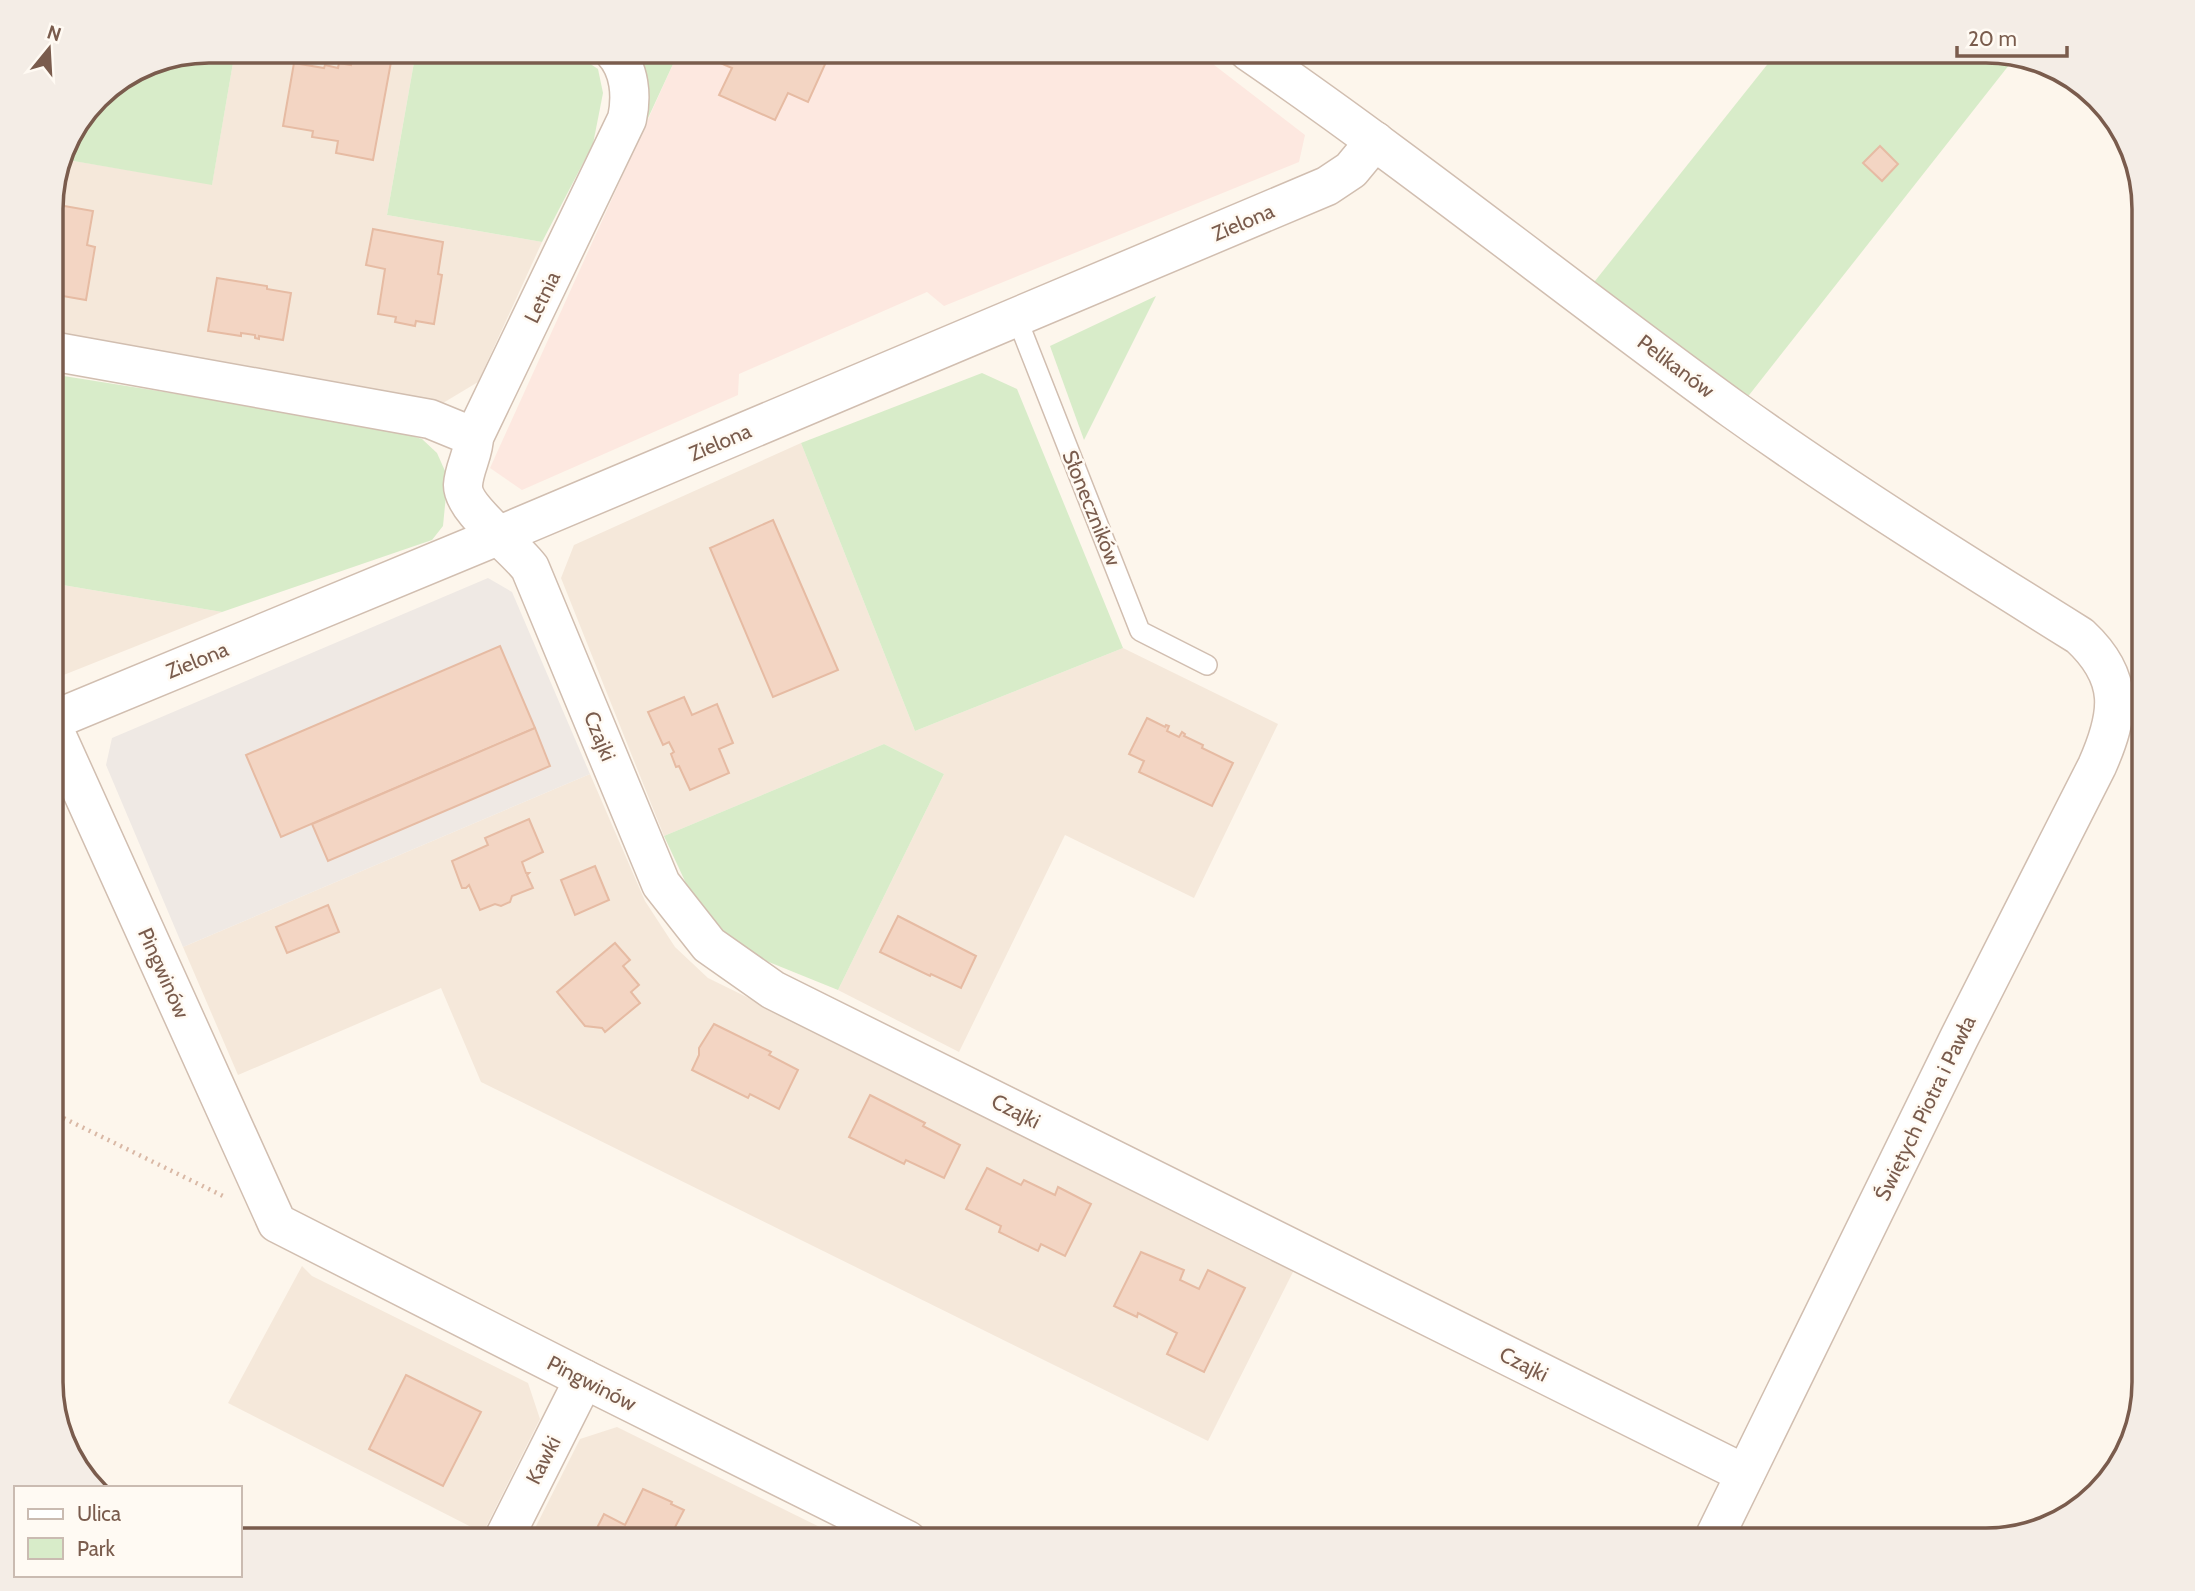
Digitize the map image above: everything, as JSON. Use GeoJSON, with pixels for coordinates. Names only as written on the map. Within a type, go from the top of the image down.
{"type":"FeatureCollection","features":[{"type":"Feature","properties":{"kind":"street","name":"Letnia"},"geometry":{"type":"LineString","coordinates":[[500,535],[468,503],[463,489],[465,471],[474,437],[627,119],[630,104],[621,63]]}},
{"type":"Feature","properties":{"kind":"street","name":"Pelikanów"},"geometry":{"type":"LineString","coordinates":[[1265,63],[1376,141],[1735,411],[1944,551],[2080,636],[2094,649],[2108,670]]}},
{"type":"Feature","properties":{"kind":"street","name":"Zielona"},"geometry":{"type":"LineString","coordinates":[[63,717],[1327,186],[1352,170],[1376,141]]}},
{"type":"Feature","properties":{"kind":"street"},"geometry":{"type":"LineString","coordinates":[[63,353],[430,419],[474,437]]}},
{"type":"Feature","properties":{"kind":"street","name":"Czajki"},"geometry":{"type":"LineString","coordinates":[[500,535],[530,568],[661,884],[709,945],[773,990],[1745,1475]]}},
{"type":"Feature","properties":{"kind":"street","name":"Świętych Piotra i Pawła"},"geometry":{"type":"LineString","coordinates":[[1719,1528],[1965,1026],[2097,766],[2113,725],[2113,697],[2108,670]]}},
{"type":"Feature","properties":{"kind":"street","name":"Pingwinów"},"geometry":{"type":"LineString","coordinates":[[63,749],[277,1223],[883,1528]]}},
{"type":"Feature","properties":{"kind":"street","name":"Kawki"},"geometry":{"type":"LineString","coordinates":[[509,1528],[584,1379]]}},
{"type":"Feature","properties":{"kind":"lane","name":"Słoneczników"},"geometry":{"type":"LineString","coordinates":[[1016,316],[1140,631],[1207,665]]}},
{"type":"Feature","properties":{"kind":"path"},"geometry":{"type":"LineString","coordinates":[[63,1118],[227,1198]]}},
{"type":"Feature","properties":{"kind":"shaded area"},"geometry":{"type":"Polygon","coordinates":[[[233,63],[414,63],[387,215],[542,242],[478,382],[443,403],[63,339],[63,200],[72,161],[212,184],[233,63]]]}},
{"type":"Feature","properties":{"kind":"shaded area"},"geometry":{"type":"Polygon","coordinates":[[[674,63],[1212,63],[1305,135],[1299,162],[944,306],[927,292],[739,374],[738,395],[522,490],[490,468],[674,63]]]}},
{"type":"Feature","properties":{"kind":"shaded area"},"geometry":{"type":"Polygon","coordinates":[[[801,443],[915,731],[1123,648],[1278,724],[1194,898],[1065,835],[959,1052],[838,990],[944,774],[884,744],[664,836],[561,578],[574,545],[801,443]]]}},
{"type":"Feature","properties":{"kind":"shaded area"},"geometry":{"type":"Polygon","coordinates":[[[488,578],[512,592],[590,774],[183,947],[106,765],[112,738],[488,578]]]}},
{"type":"Feature","properties":{"kind":"shaded area"},"geometry":{"type":"Polygon","coordinates":[[[63,585],[222,612],[63,675],[63,585]]]}},
{"type":"Feature","properties":{"kind":"shaded area"},"geometry":{"type":"Polygon","coordinates":[[[590,774],[645,901],[675,947],[708,978],[1296,1266],[1208,1441],[481,1082],[441,988],[238,1075],[183,947],[590,774]]]}},
{"type":"Feature","properties":{"kind":"shaded area"},"geometry":{"type":"Polygon","coordinates":[[[302,1266],[312,1276],[528,1383],[540,1419],[486,1528],[473,1528],[228,1403],[302,1266]]]}},
{"type":"Feature","properties":{"kind":"shaded area"},"geometry":{"type":"Polygon","coordinates":[[[617,1427],[822,1528],[535,1528],[580,1439],[617,1427]]]}},
{"type":"Feature","properties":{"kind":"green space"},"geometry":{"type":"Polygon","coordinates":[[[233,63],[212,185],[72,161],[78,145],[99,113],[128,88],[153,74],[181,66],[233,63]]]}},
{"type":"Feature","properties":{"kind":"green space"},"geometry":{"type":"Polygon","coordinates":[[[414,63],[589,63],[598,69],[603,93],[593,144],[542,242],[387,215],[414,63]]]}},
{"type":"Feature","properties":{"kind":"green space"},"geometry":{"type":"Polygon","coordinates":[[[632,63],[673,63],[643,129],[632,63]]]}},
{"type":"Feature","properties":{"kind":"green space"},"geometry":{"type":"Polygon","coordinates":[[[1768,63],[2009,65],[1746,399],[1591,286],[1768,63]]]}},
{"type":"Feature","properties":{"kind":"green space"},"geometry":{"type":"Polygon","coordinates":[[[1156,296],[1084,440],[1050,346],[1156,296]]]}},
{"type":"Feature","properties":{"kind":"green space"},"geometry":{"type":"Polygon","coordinates":[[[982,373],[1017,389],[1123,648],[915,731],[801,443],[982,373]]]}},
{"type":"Feature","properties":{"kind":"green space"},"geometry":{"type":"Polygon","coordinates":[[[63,376],[378,426],[422,439],[437,453],[445,471],[446,495],[443,526],[432,540],[222,612],[63,585],[63,376]]]}},
{"type":"Feature","properties":{"kind":"green space"},"geometry":{"type":"Polygon","coordinates":[[[884,744],[944,774],[838,990],[737,949],[697,907],[664,836],[884,744]]]}},
{"type":"Feature","properties":{"kind":"building"},"geometry":{"type":"Polygon","coordinates":[[[294,63],[324,68],[325,65],[338,68],[339,63],[391,63],[373,160],[336,153],[338,141],[312,137],[313,131],[283,126],[294,63]]]}},
{"type":"Feature","properties":{"kind":"building"},"geometry":{"type":"Polygon","coordinates":[[[720,63],[826,63],[808,102],[788,93],[775,120],[719,95],[732,68],[720,63]]]}},
{"type":"Feature","properties":{"kind":"building"},"geometry":{"type":"Polygon","coordinates":[[[1880,146],[1898,164],[1882,181],[1863,163],[1880,146]]]}},
{"type":"Feature","properties":{"kind":"building"},"geometry":{"type":"Polygon","coordinates":[[[63,206],[93,211],[87,245],[95,247],[86,300],[63,296],[63,206]]]}},
{"type":"Feature","properties":{"kind":"building"},"geometry":{"type":"Polygon","coordinates":[[[373,229],[443,242],[438,274],[442,275],[434,324],[416,321],[415,326],[395,322],[396,317],[378,314],[385,269],[366,265],[373,229]]]}},
{"type":"Feature","properties":{"kind":"building"},"geometry":{"type":"Polygon","coordinates":[[[217,278],[291,293],[283,340],[208,331],[217,278]]]}},
{"type":"Feature","properties":{"kind":"building"},"geometry":{"type":"Polygon","coordinates":[[[773,520],[838,670],[773,697],[710,548],[773,520]]]}},
{"type":"Feature","properties":{"kind":"building"},"geometry":{"type":"Polygon","coordinates":[[[500,646],[535,728],[281,837],[246,755],[500,646]]]}},
{"type":"Feature","properties":{"kind":"building"},"geometry":{"type":"Polygon","coordinates":[[[684,697],[692,715],[717,704],[733,743],[719,749],[729,773],[690,790],[679,766],[676,767],[671,754],[674,752],[669,742],[663,745],[648,712],[684,697]]]}},
{"type":"Feature","properties":{"kind":"building"},"geometry":{"type":"Polygon","coordinates":[[[1147,718],[1165,727],[1169,726],[1167,731],[1179,737],[1182,732],[1184,736],[1203,745],[1202,748],[1233,763],[1212,806],[1139,772],[1144,761],[1129,754],[1147,718]]]}},
{"type":"Feature","properties":{"kind":"building"},"geometry":{"type":"Polygon","coordinates":[[[535,728],[550,766],[328,861],[312,824],[535,728]]]}},
{"type":"Feature","properties":{"kind":"building"},"geometry":{"type":"Polygon","coordinates":[[[529,819],[543,852],[522,862],[526,873],[529,873],[527,875],[533,888],[512,896],[510,902],[501,906],[495,904],[480,910],[469,885],[462,888],[452,861],[488,845],[485,838],[529,819]]]}},
{"type":"Feature","properties":{"kind":"building"},"geometry":{"type":"Polygon","coordinates":[[[595,866],[609,900],[575,915],[561,880],[595,866]]]}},
{"type":"Feature","properties":{"kind":"building"},"geometry":{"type":"Polygon","coordinates":[[[328,905],[339,932],[287,953],[276,927],[328,905]]]}},
{"type":"Feature","properties":{"kind":"building"},"geometry":{"type":"Polygon","coordinates":[[[898,916],[976,956],[961,988],[880,952],[898,916]]]}},
{"type":"Feature","properties":{"kind":"building"},"geometry":{"type":"Polygon","coordinates":[[[615,943],[630,960],[623,966],[639,985],[631,992],[640,1003],[605,1032],[602,1028],[585,1026],[557,992],[615,943]]]}},
{"type":"Feature","properties":{"kind":"building"},"geometry":{"type":"Polygon","coordinates":[[[714,1024],[771,1052],[769,1055],[798,1070],[779,1109],[750,1094],[748,1098],[692,1070],[699,1055],[699,1048],[714,1024]]]}},
{"type":"Feature","properties":{"kind":"building"},"geometry":{"type":"Polygon","coordinates":[[[870,1095],[925,1123],[923,1126],[960,1145],[944,1178],[906,1160],[904,1164],[849,1137],[870,1095]]]}},
{"type":"Feature","properties":{"kind":"building"},"geometry":{"type":"Polygon","coordinates":[[[987,1168],[1021,1185],[1024,1180],[1055,1195],[1058,1187],[1091,1204],[1065,1256],[1041,1244],[1038,1251],[999,1232],[1001,1226],[966,1209],[987,1168]]]}},
{"type":"Feature","properties":{"kind":"building"},"geometry":{"type":"Polygon","coordinates":[[[1141,1252],[1184,1270],[1180,1280],[1199,1289],[1208,1270],[1245,1288],[1204,1372],[1167,1354],[1177,1333],[1138,1313],[1137,1317],[1114,1306],[1141,1252]]]}},
{"type":"Feature","properties":{"kind":"building"},"geometry":{"type":"Polygon","coordinates":[[[406,1375],[481,1412],[443,1486],[369,1449],[406,1375]]]}},
{"type":"Feature","properties":{"kind":"building"},"geometry":{"type":"Polygon","coordinates":[[[643,1489],[684,1510],[675,1528],[597,1528],[604,1514],[625,1525],[643,1489]]]}}]}
